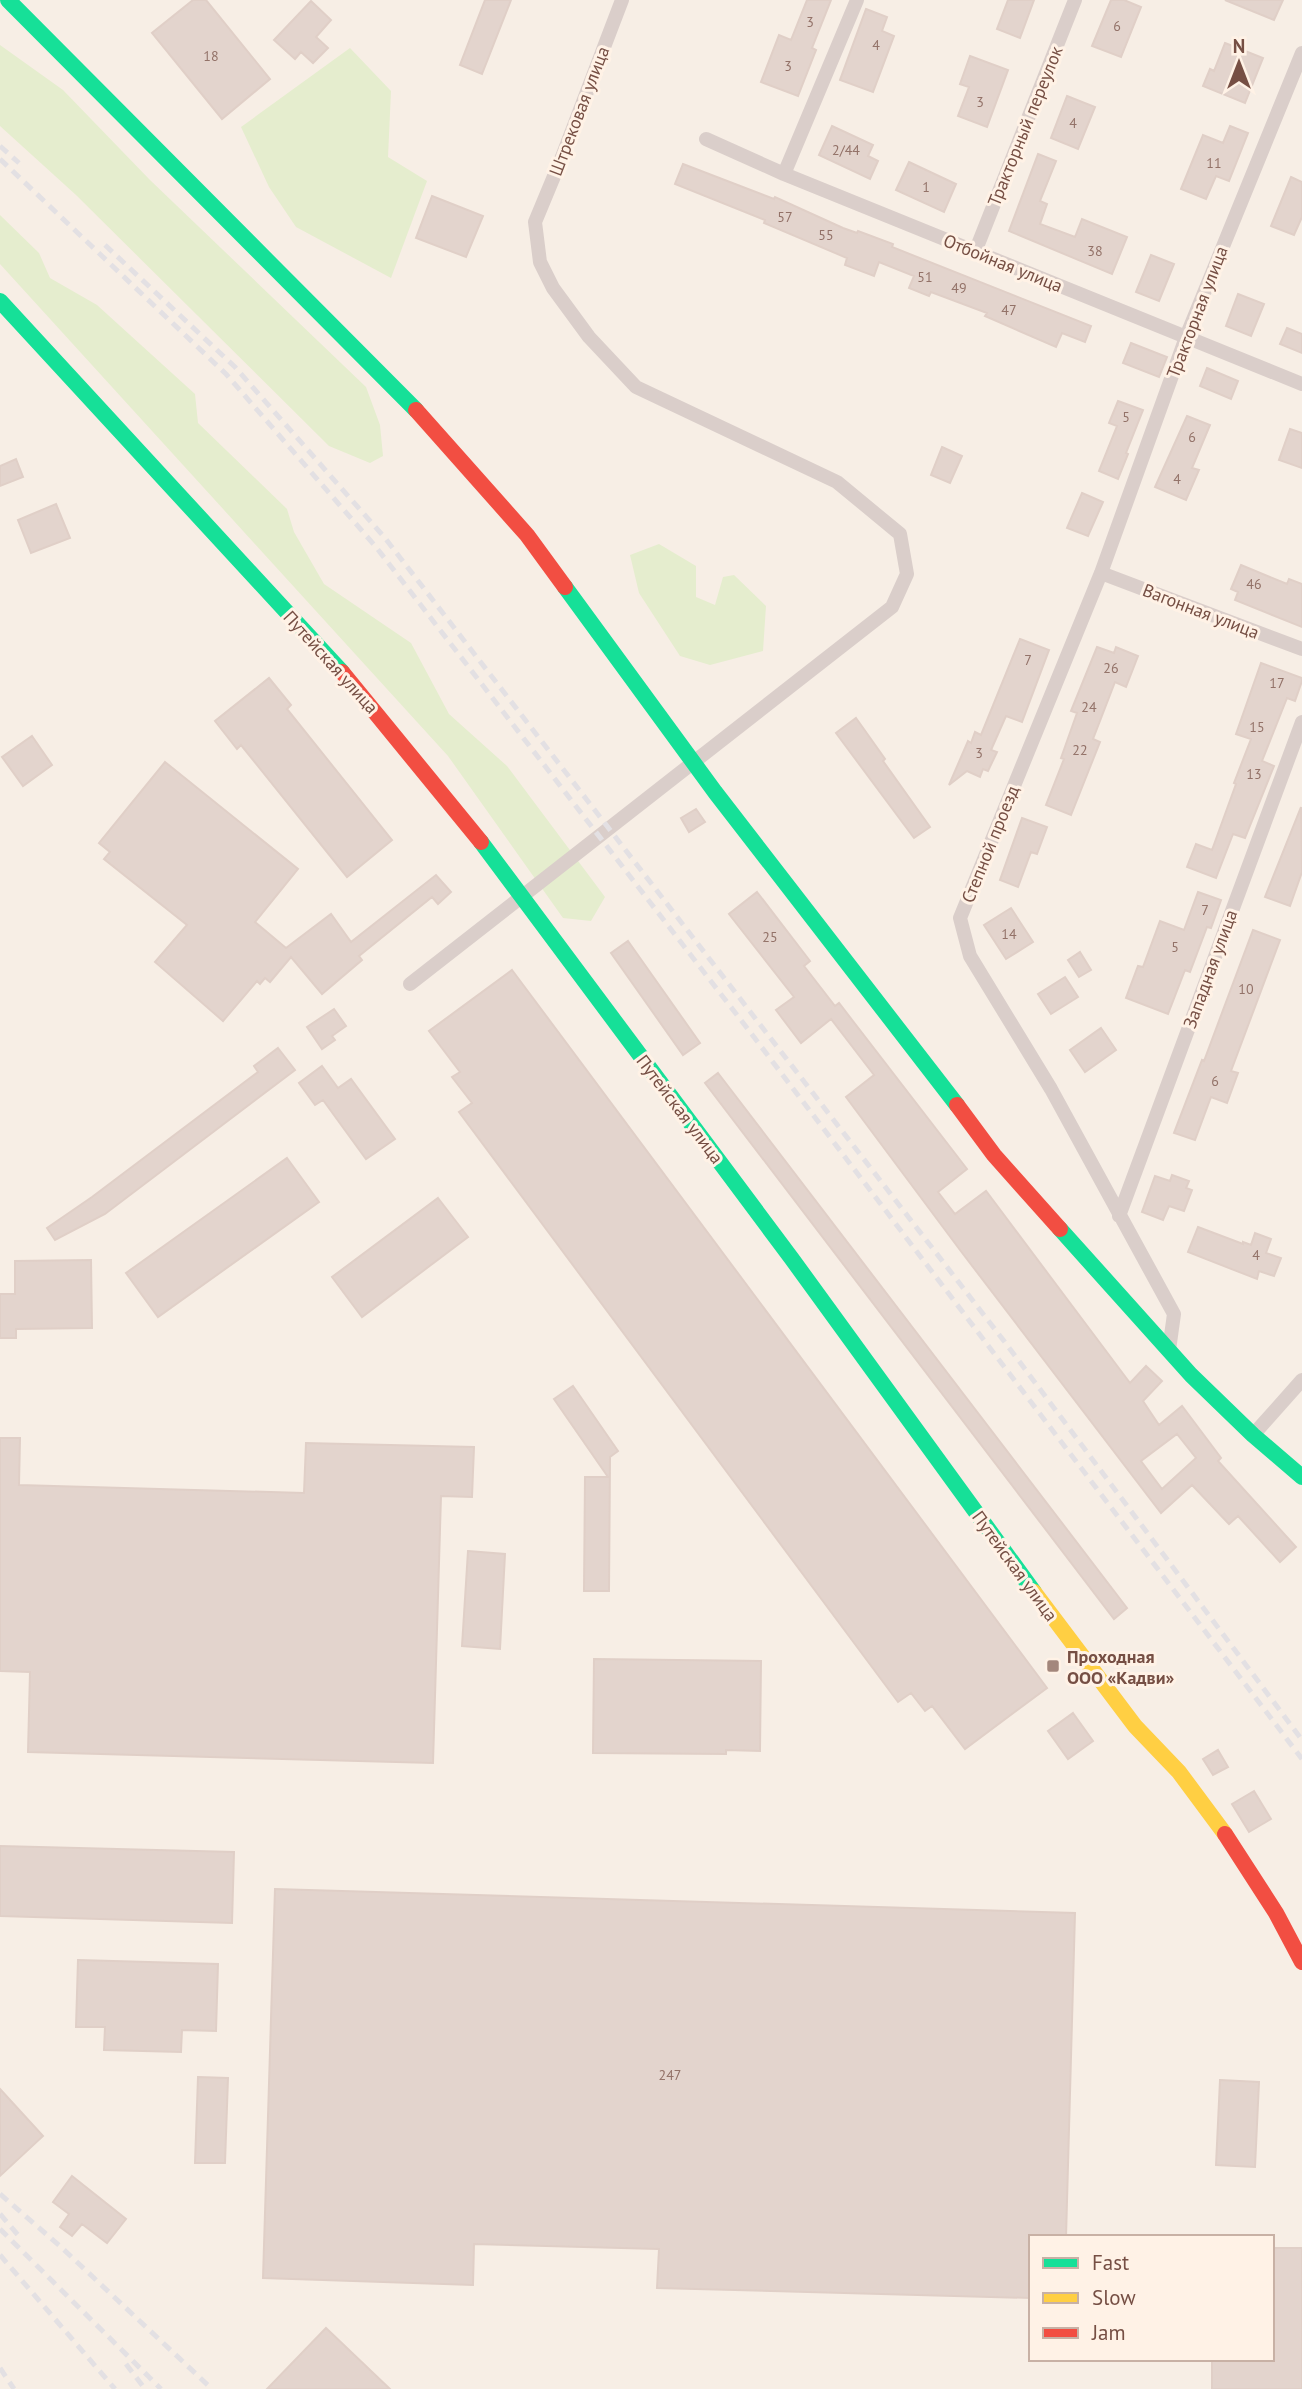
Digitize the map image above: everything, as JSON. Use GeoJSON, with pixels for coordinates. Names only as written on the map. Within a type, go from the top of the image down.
{"type":"FeatureCollection","features":[{"type":"Feature","properties":{"kind":"main road"},"geometry":{"type":"LineString","coordinates":[[8,0],[420,414],[527,535],[715,792],[994,1155],[1169,1350],[1253,1435],[1302,1477]]}},
{"type":"Feature","properties":{"kind":"main road","name":"Путейская улица"},"geometry":{"type":"LineString","coordinates":[[0,301],[356,687],[489,853],[792,1259],[1080,1656],[1135,1726],[1179,1772],[1234,1846],[1276,1913],[1302,1962]]}},
{"type":"Feature","properties":{"kind":"street","name":"Штрековая улица"},"geometry":{"type":"LineString","coordinates":[[410,984],[892,607],[906,574],[900,534],[837,482],[636,387],[589,337],[553,288],[540,262],[535,222],[622,0]]}},
{"type":"Feature","properties":{"kind":"street"},"geometry":{"type":"LineString","coordinates":[[784,174],[857,0]]}},
{"type":"Feature","properties":{"kind":"street","name":"Тракторный переулок"},"geometry":{"type":"LineString","coordinates":[[975,252],[1075,0]]}},
{"type":"Feature","properties":{"kind":"street","name":"Тракторная улица"},"geometry":{"type":"LineString","coordinates":[[1101,573],[1186,337],[1302,53]]}},
{"type":"Feature","properties":{"kind":"street","name":"Отбойная улица"},"geometry":{"type":"LineString","coordinates":[[706,139],[784,174],[1302,384]]}},
{"type":"Feature","properties":{"kind":"street","name":"Степной проезд"},"geometry":{"type":"LineString","coordinates":[[1101,573],[960,918],[970,956],[1051,1089],[1174,1314],[1169,1350]]}},
{"type":"Feature","properties":{"kind":"street","name":"Вагонная улица"},"geometry":{"type":"LineString","coordinates":[[1101,573],[1302,649]]}},
{"type":"Feature","properties":{"kind":"street","name":"Западная улица"},"geometry":{"type":"LineString","coordinates":[[1119,1216],[1302,722]]}},
{"type":"Feature","properties":{"kind":"street"},"geometry":{"type":"LineString","coordinates":[[1253,1435],[1302,1380]]}},
{"type":"Feature","properties":{"kind":"green space"},"geometry":{"type":"Polygon","coordinates":[[[0,45],[63,90],[150,180],[366,387],[380,425],[383,456],[370,463],[329,446],[76,195],[0,126],[0,45]]]}},
{"type":"Feature","properties":{"kind":"green space"},"geometry":{"type":"Polygon","coordinates":[[[350,48],[391,91],[388,157],[427,181],[391,278],[296,227],[269,187],[241,127],[350,48]]]}},
{"type":"Feature","properties":{"kind":"green space"},"geometry":{"type":"Polygon","coordinates":[[[0,215],[39,253],[50,278],[97,305],[195,394],[198,423],[287,509],[294,532],[324,584],[411,643],[449,714],[507,766],[605,897],[591,921],[563,918],[448,756],[0,264],[0,215]]]}},
{"type":"Feature","properties":{"kind":"green space"},"geometry":{"type":"Polygon","coordinates":[[[659,544],[696,566],[696,597],[715,605],[723,577],[734,575],[766,606],[763,651],[710,665],[680,656],[639,593],[630,555],[659,544]]]}},
{"type":"Feature","properties":{"kind":"building"},"geometry":{"type":"Polygon","coordinates":[[[193,0],[206,0],[270,79],[222,119],[152,33],[193,0]]]}},
{"type":"Feature","properties":{"kind":"building"},"geometry":{"type":"Polygon","coordinates":[[[485,0],[511,0],[482,74],[460,65],[485,0]]]}},
{"type":"Feature","properties":{"kind":"building"},"geometry":{"type":"Polygon","coordinates":[[[807,0],[831,0],[812,48],[816,50],[798,96],[761,82],[779,35],[791,40],[807,0]]]}},
{"type":"Feature","properties":{"kind":"building"},"geometry":{"type":"Polygon","coordinates":[[[1008,0],[1034,0],[1020,38],[997,29],[1008,0]]]}},
{"type":"Feature","properties":{"kind":"building"},"geometry":{"type":"Polygon","coordinates":[[[1111,0],[1124,0],[1141,7],[1121,57],[1092,46],[1111,0]]]}},
{"type":"Feature","properties":{"kind":"building"},"geometry":{"type":"Polygon","coordinates":[[[1225,0],[1283,0],[1274,20],[1225,0]]]}},
{"type":"Feature","properties":{"kind":"building"},"geometry":{"type":"Polygon","coordinates":[[[311,1],[331,20],[316,37],[328,48],[313,63],[301,52],[295,59],[274,40],[311,1]]]}},
{"type":"Feature","properties":{"kind":"building"},"geometry":{"type":"Polygon","coordinates":[[[866,9],[887,17],[882,31],[894,36],[873,92],[840,80],[866,9]]]}},
{"type":"Feature","properties":{"kind":"building"},"geometry":{"type":"Polygon","coordinates":[[[1225,43],[1263,58],[1245,103],[1203,86],[1210,69],[1214,71],[1225,43]]]}},
{"type":"Feature","properties":{"kind":"building"},"geometry":{"type":"Polygon","coordinates":[[[970,56],[1008,70],[987,127],[958,116],[969,87],[960,84],[970,56]]]}},
{"type":"Feature","properties":{"kind":"building"},"geometry":{"type":"Polygon","coordinates":[[[1067,96],[1095,107],[1078,149],[1051,138],[1067,96]]]}},
{"type":"Feature","properties":{"kind":"building"},"geometry":{"type":"Polygon","coordinates":[[[832,126],[873,145],[868,156],[878,161],[870,179],[819,155],[832,126]]]}},
{"type":"Feature","properties":{"kind":"building"},"geometry":{"type":"Polygon","coordinates":[[[1230,126],[1248,133],[1229,181],[1216,176],[1206,199],[1181,189],[1203,135],[1223,143],[1230,126]]]}},
{"type":"Feature","properties":{"kind":"building"},"geometry":{"type":"Polygon","coordinates":[[[1038,154],[1056,161],[1040,201],[1047,204],[1040,224],[1075,237],[1082,219],[1127,237],[1112,274],[1009,231],[1038,154]]]}},
{"type":"Feature","properties":{"kind":"building"},"geometry":{"type":"Polygon","coordinates":[[[909,162],[956,184],[944,212],[896,190],[909,162]]]}},
{"type":"Feature","properties":{"kind":"building"},"geometry":{"type":"Polygon","coordinates":[[[683,164],[774,199],[775,197],[843,228],[893,244],[892,247],[1091,326],[1085,342],[1062,333],[1056,347],[985,316],[987,313],[931,292],[929,296],[909,288],[914,276],[879,262],[874,276],[845,265],[847,258],[764,223],[765,220],[675,184],[683,164]]]}},
{"type":"Feature","properties":{"kind":"building"},"geometry":{"type":"Polygon","coordinates":[[[1291,177],[1302,182],[1302,217],[1294,235],[1271,226],[1291,177]]]}},
{"type":"Feature","properties":{"kind":"building"},"geometry":{"type":"Polygon","coordinates":[[[432,196],[483,216],[466,257],[416,238],[432,196]]]}},
{"type":"Feature","properties":{"kind":"building"},"geometry":{"type":"Polygon","coordinates":[[[1151,255],[1174,264],[1159,301],[1136,292],[1151,255]]]}},
{"type":"Feature","properties":{"kind":"building"},"geometry":{"type":"Polygon","coordinates":[[[1238,294],[1264,304],[1251,336],[1226,326],[1238,294]]]}},
{"type":"Feature","properties":{"kind":"building"},"geometry":{"type":"Polygon","coordinates":[[[1287,328],[1302,334],[1302,353],[1280,344],[1287,328]]]}},
{"type":"Feature","properties":{"kind":"building"},"geometry":{"type":"Polygon","coordinates":[[[1131,343],[1167,357],[1159,377],[1123,363],[1131,343]]]}},
{"type":"Feature","properties":{"kind":"building"},"geometry":{"type":"Polygon","coordinates":[[[1207,368],[1238,381],[1231,399],[1200,386],[1207,368]]]}},
{"type":"Feature","properties":{"kind":"building"},"geometry":{"type":"Polygon","coordinates":[[[1118,401],[1143,410],[1118,479],[1099,471],[1117,426],[1109,423],[1118,401]]]}},
{"type":"Feature","properties":{"kind":"building"},"geometry":{"type":"Polygon","coordinates":[[[1187,416],[1210,425],[1192,468],[1199,470],[1186,500],[1155,487],[1187,416]]]}},
{"type":"Feature","properties":{"kind":"building"},"geometry":{"type":"Polygon","coordinates":[[[1290,429],[1302,433],[1302,468],[1279,460],[1290,429]]]}},
{"type":"Feature","properties":{"kind":"building"},"geometry":{"type":"Polygon","coordinates":[[[942,447],[962,456],[950,483],[931,475],[942,447]]]}},
{"type":"Feature","properties":{"kind":"building"},"geometry":{"type":"Polygon","coordinates":[[[16,459],[23,477],[0,486],[0,466],[16,459]]]}},
{"type":"Feature","properties":{"kind":"building"},"geometry":{"type":"Polygon","coordinates":[[[1082,493],[1103,502],[1088,536],[1067,528],[1082,493]]]}},
{"type":"Feature","properties":{"kind":"building"},"geometry":{"type":"Polygon","coordinates":[[[56,504],[70,538],[31,553],[18,520],[56,504]]]}},
{"type":"Feature","properties":{"kind":"building"},"geometry":{"type":"Polygon","coordinates":[[[1241,565],[1287,584],[1289,579],[1302,584],[1302,627],[1235,600],[1238,592],[1231,589],[1241,565]]]}},
{"type":"Feature","properties":{"kind":"building"},"geometry":{"type":"Polygon","coordinates":[[[1020,639],[1049,650],[1022,722],[1006,716],[991,750],[997,752],[988,771],[983,769],[980,777],[967,771],[949,785],[968,741],[971,743],[975,732],[981,735],[1020,639]]]}},
{"type":"Feature","properties":{"kind":"building"},"geometry":{"type":"Polygon","coordinates":[[[1097,647],[1114,653],[1116,647],[1138,656],[1126,687],[1115,682],[1093,739],[1100,742],[1071,815],[1046,805],[1064,759],[1061,758],[1077,713],[1071,711],[1097,647]]]}},
{"type":"Feature","properties":{"kind":"building"},"geometry":{"type":"Polygon","coordinates":[[[1261,663],[1302,678],[1302,681],[1295,701],[1287,698],[1262,761],[1274,766],[1245,838],[1233,834],[1216,878],[1187,867],[1196,844],[1212,850],[1236,784],[1234,783],[1251,739],[1236,734],[1261,663]]]}},
{"type":"Feature","properties":{"kind":"building"},"geometry":{"type":"Polygon","coordinates":[[[269,678],[291,705],[287,709],[392,840],[347,877],[241,745],[237,749],[215,721],[269,678]]]}},
{"type":"Feature","properties":{"kind":"building"},"geometry":{"type":"Polygon","coordinates":[[[856,718],[930,827],[914,838],[836,733],[856,718]]]}},
{"type":"Feature","properties":{"kind":"building"},"geometry":{"type":"Polygon","coordinates":[[[32,736],[52,765],[23,786],[2,757],[32,736]]]}},
{"type":"Feature","properties":{"kind":"building"},"geometry":{"type":"Polygon","coordinates":[[[165,762],[298,869],[255,922],[286,948],[331,914],[351,942],[436,875],[451,892],[438,904],[432,897],[359,956],[362,960],[322,994],[291,957],[270,982],[265,978],[260,984],[257,981],[223,1021],[155,962],[187,925],[104,859],[110,852],[99,843],[165,762]]]}},
{"type":"Feature","properties":{"kind":"building"},"geometry":{"type":"Polygon","coordinates":[[[1301,807],[1302,872],[1290,906],[1265,897],[1301,807]]]}},
{"type":"Feature","properties":{"kind":"building"},"geometry":{"type":"Polygon","coordinates":[[[696,809],[705,822],[689,832],[681,818],[696,809]]]}},
{"type":"Feature","properties":{"kind":"building"},"geometry":{"type":"Polygon","coordinates":[[[1022,818],[1047,827],[1037,854],[1031,852],[1018,887],[1000,880],[1022,818]]]}},
{"type":"Feature","properties":{"kind":"building"},"geometry":{"type":"Polygon","coordinates":[[[757,892],[810,961],[804,966],[835,1006],[839,1003],[967,1169],[938,1192],[955,1214],[986,1191],[1130,1383],[1146,1366],[1162,1381],[1143,1401],[1159,1425],[1182,1406],[1221,1458],[1218,1461],[1296,1547],[1280,1562],[1238,1516],[1229,1524],[1192,1485],[1161,1513],[846,1097],[874,1075],[831,1019],[801,1043],[776,1010],[794,997],[729,914],[757,892]],[[1177,1434],[1141,1461],[1162,1489],[1196,1458],[1177,1434]]]}},
{"type":"Feature","properties":{"kind":"building"},"geometry":{"type":"Polygon","coordinates":[[[1198,892],[1221,900],[1211,928],[1207,927],[1190,972],[1185,970],[1168,1014],[1126,998],[1138,966],[1143,967],[1160,921],[1184,930],[1198,892]]]}},
{"type":"Feature","properties":{"kind":"building"},"geometry":{"type":"Polygon","coordinates":[[[1011,908],[1033,942],[1006,959],[984,925],[1011,908]]]}},
{"type":"Feature","properties":{"kind":"building"},"geometry":{"type":"Polygon","coordinates":[[[1253,930],[1280,940],[1231,1071],[1238,1073],[1227,1103],[1211,1097],[1195,1140],[1174,1133],[1253,930]]]}},
{"type":"Feature","properties":{"kind":"building"},"geometry":{"type":"Polygon","coordinates":[[[628,941],[700,1043],[683,1055],[611,953],[628,941]]]}},
{"type":"Feature","properties":{"kind":"building"},"geometry":{"type":"Polygon","coordinates":[[[1080,952],[1091,970],[1079,977],[1068,960],[1080,952]]]}},
{"type":"Feature","properties":{"kind":"building"},"geometry":{"type":"Polygon","coordinates":[[[512,970],[1047,1688],[965,1749],[932,1706],[925,1711],[911,1693],[898,1702],[459,1112],[472,1103],[452,1077],[460,1072],[429,1031],[512,970]]]}},
{"type":"Feature","properties":{"kind":"building"},"geometry":{"type":"Polygon","coordinates":[[[1065,977],[1078,997],[1051,1014],[1038,994],[1065,977]]]}},
{"type":"Feature","properties":{"kind":"building"},"geometry":{"type":"Polygon","coordinates":[[[334,1009],[346,1026],[332,1036],[335,1040],[322,1049],[307,1027],[334,1009]]]}},
{"type":"Feature","properties":{"kind":"building"},"geometry":{"type":"Polygon","coordinates":[[[1101,1028],[1116,1050],[1085,1072],[1070,1050],[1101,1028]]]}},
{"type":"Feature","properties":{"kind":"building"},"geometry":{"type":"Polygon","coordinates":[[[278,1048],[295,1070],[105,1214],[55,1240],[47,1228],[258,1072],[254,1066],[278,1048]]]}},
{"type":"Feature","properties":{"kind":"building"},"geometry":{"type":"Polygon","coordinates":[[[322,1066],[338,1088],[351,1079],[395,1139],[366,1159],[323,1100],[315,1105],[299,1083],[322,1066]]]}},
{"type":"Feature","properties":{"kind":"building"},"geometry":{"type":"Polygon","coordinates":[[[718,1073],[1127,1608],[1114,1619],[705,1083],[718,1073]]]}},
{"type":"Feature","properties":{"kind":"building"},"geometry":{"type":"Polygon","coordinates":[[[287,1158],[319,1202],[158,1317],[126,1273],[287,1158]]]}},
{"type":"Feature","properties":{"kind":"building"},"geometry":{"type":"Polygon","coordinates":[[[1172,1175],[1189,1181],[1186,1188],[1192,1190],[1184,1211],[1169,1206],[1163,1220],[1142,1212],[1155,1176],[1170,1181],[1172,1175]]]}},
{"type":"Feature","properties":{"kind":"building"},"geometry":{"type":"Polygon","coordinates":[[[438,1198],[468,1237],[362,1317],[332,1277],[438,1198]]]}},
{"type":"Feature","properties":{"kind":"building"},"geometry":{"type":"Polygon","coordinates":[[[1198,1227],[1243,1244],[1251,1245],[1255,1233],[1271,1239],[1266,1253],[1281,1258],[1274,1276],[1259,1271],[1257,1279],[1188,1252],[1198,1227]]]}},
{"type":"Feature","properties":{"kind":"building"},"geometry":{"type":"Polygon","coordinates":[[[91,1260],[92,1328],[16,1329],[16,1338],[0,1338],[0,1294],[15,1294],[15,1261],[91,1260]]]}},
{"type":"Feature","properties":{"kind":"building"},"geometry":{"type":"Polygon","coordinates":[[[573,1386],[618,1451],[610,1457],[609,1591],[584,1591],[585,1477],[608,1477],[554,1399],[573,1386]]]}},
{"type":"Feature","properties":{"kind":"building"},"geometry":{"type":"Polygon","coordinates":[[[0,1438],[20,1438],[19,1485],[304,1493],[306,1443],[474,1447],[472,1497],[441,1496],[433,1763],[28,1752],[30,1672],[0,1671],[0,1438]]]}},
{"type":"Feature","properties":{"kind":"building"},"geometry":{"type":"Polygon","coordinates":[[[468,1551],[505,1554],[500,1649],[462,1646],[468,1551]]]}},
{"type":"Feature","properties":{"kind":"building"},"geometry":{"type":"Polygon","coordinates":[[[594,1659],[761,1661],[760,1751],[726,1750],[726,1754],[593,1753],[594,1659]]]}},
{"type":"Feature","properties":{"kind":"building"},"geometry":{"type":"Polygon","coordinates":[[[1073,1713],[1093,1741],[1068,1759],[1048,1731],[1073,1713]]]}},
{"type":"Feature","properties":{"kind":"building"},"geometry":{"type":"Polygon","coordinates":[[[1218,1750],[1228,1767],[1213,1775],[1203,1759],[1218,1750]]]}},
{"type":"Feature","properties":{"kind":"building"},"geometry":{"type":"Polygon","coordinates":[[[1254,1791],[1271,1819],[1249,1832],[1232,1804],[1254,1791]]]}},
{"type":"Feature","properties":{"kind":"building"},"geometry":{"type":"Polygon","coordinates":[[[0,1846],[234,1852],[232,1923],[0,1916],[0,1846]]]}},
{"type":"Feature","properties":{"kind":"building"},"geometry":{"type":"Polygon","coordinates":[[[275,1889],[1075,1913],[1066,2235],[1029,2235],[1029,2298],[657,2288],[659,2249],[474,2244],[473,2285],[263,2278],[275,1889]]]}},
{"type":"Feature","properties":{"kind":"building"},"geometry":{"type":"Polygon","coordinates":[[[78,1960],[218,1964],[216,2031],[182,2030],[181,2052],[104,2050],[105,2027],[76,2027],[78,1960]]]}},
{"type":"Feature","properties":{"kind":"building"},"geometry":{"type":"Polygon","coordinates":[[[198,2077],[228,2078],[225,2163],[195,2163],[198,2077]]]}},
{"type":"Feature","properties":{"kind":"building"},"geometry":{"type":"Polygon","coordinates":[[[1220,2080],[1259,2082],[1255,2167],[1216,2165],[1220,2080]]]}},
{"type":"Feature","properties":{"kind":"building"},"geometry":{"type":"Polygon","coordinates":[[[0,2089],[43,2136],[0,2176],[0,2089]]]}},
{"type":"Feature","properties":{"kind":"building"},"geometry":{"type":"Polygon","coordinates":[[[72,2176],[126,2219],[107,2243],[82,2224],[72,2236],[60,2227],[69,2214],[53,2202],[72,2176]]]}},
{"type":"Feature","properties":{"kind":"building"},"geometry":{"type":"Polygon","coordinates":[[[1274,2248],[1302,2248],[1302,2389],[1212,2389],[1212,2361],[1274,2361],[1274,2248]]]}},
{"type":"Feature","properties":{"kind":"building"},"geometry":{"type":"Polygon","coordinates":[[[326,2328],[390,2389],[267,2389],[326,2328]]]}},
{"type":"Feature","properties":{"kind":"railway"},"geometry":{"type":"LineString","coordinates":[[0,146],[19,163]]}},
{"type":"Feature","properties":{"kind":"railway"},"geometry":{"type":"LineString","coordinates":[[0,159],[226,374],[376,547],[747,1028],[1302,1759]]}},
{"type":"Feature","properties":{"kind":"railway"},"geometry":{"type":"LineString","coordinates":[[105,245],[235,367],[385,538],[1004,1341],[1302,1740]]}},
{"type":"Feature","properties":{"kind":"railway"},"geometry":{"type":"LineString","coordinates":[[0,2194],[61,2247],[212,2389]]}},
{"type":"Feature","properties":{"kind":"railway"},"geometry":{"type":"LineString","coordinates":[[0,2214],[18,2235]]}},
{"type":"Feature","properties":{"kind":"railway"},"geometry":{"type":"LineString","coordinates":[[0,2229],[161,2389]]}},
{"type":"Feature","properties":{"kind":"railway"},"geometry":{"type":"LineString","coordinates":[[0,2255],[115,2389]]}},
{"type":"Feature","properties":{"kind":"railway"},"geometry":{"type":"LineString","coordinates":[[126,2364],[145,2389]]}},
{"type":"Feature","properties":{"kind":"railway"},"geometry":{"type":"LineString","coordinates":[[0,2368],[14,2389]]}},
{"type":"Feature","properties":{"kind":"traffic: fast"},"geometry":{"type":"LineString","coordinates":[[8,0],[416,410]]}},
{"type":"Feature","properties":{"kind":"traffic: fast"},"geometry":{"type":"LineString","coordinates":[[0,301],[342,672]]}},
{"type":"Feature","properties":{"kind":"traffic: fast"},"geometry":{"type":"LineString","coordinates":[[565,587],[715,792],[957,1105]]}},
{"type":"Feature","properties":{"kind":"traffic: fast"},"geometry":{"type":"LineString","coordinates":[[481,842],[792,1259],[1034,1592]]}},
{"type":"Feature","properties":{"kind":"traffic: fast"},"geometry":{"type":"LineString","coordinates":[[1060,1229],[1191,1375],[1253,1435],[1302,1477]]}},
{"type":"Feature","properties":{"kind":"traffic: slow"},"geometry":{"type":"LineString","coordinates":[[1034,1592],[1135,1726],[1179,1772],[1225,1834]]}},
{"type":"Feature","properties":{"kind":"traffic: jam"},"geometry":{"type":"LineString","coordinates":[[416,410],[527,535],[565,587]]}},
{"type":"Feature","properties":{"kind":"traffic: jam"},"geometry":{"type":"LineString","coordinates":[[342,672],[481,842]]}},
{"type":"Feature","properties":{"kind":"traffic: jam"},"geometry":{"type":"LineString","coordinates":[[957,1105],[994,1155],[1060,1229]]}},
{"type":"Feature","properties":{"kind":"traffic: jam"},"geometry":{"type":"LineString","coordinates":[[1225,1834],[1276,1913],[1302,1962]]}},
{"type":"Feature","properties":{"kind":"place","name":"Проходная ООО «Кадви»"},"geometry":{"type":"Point","coordinates":[1053,1666]}}]}
